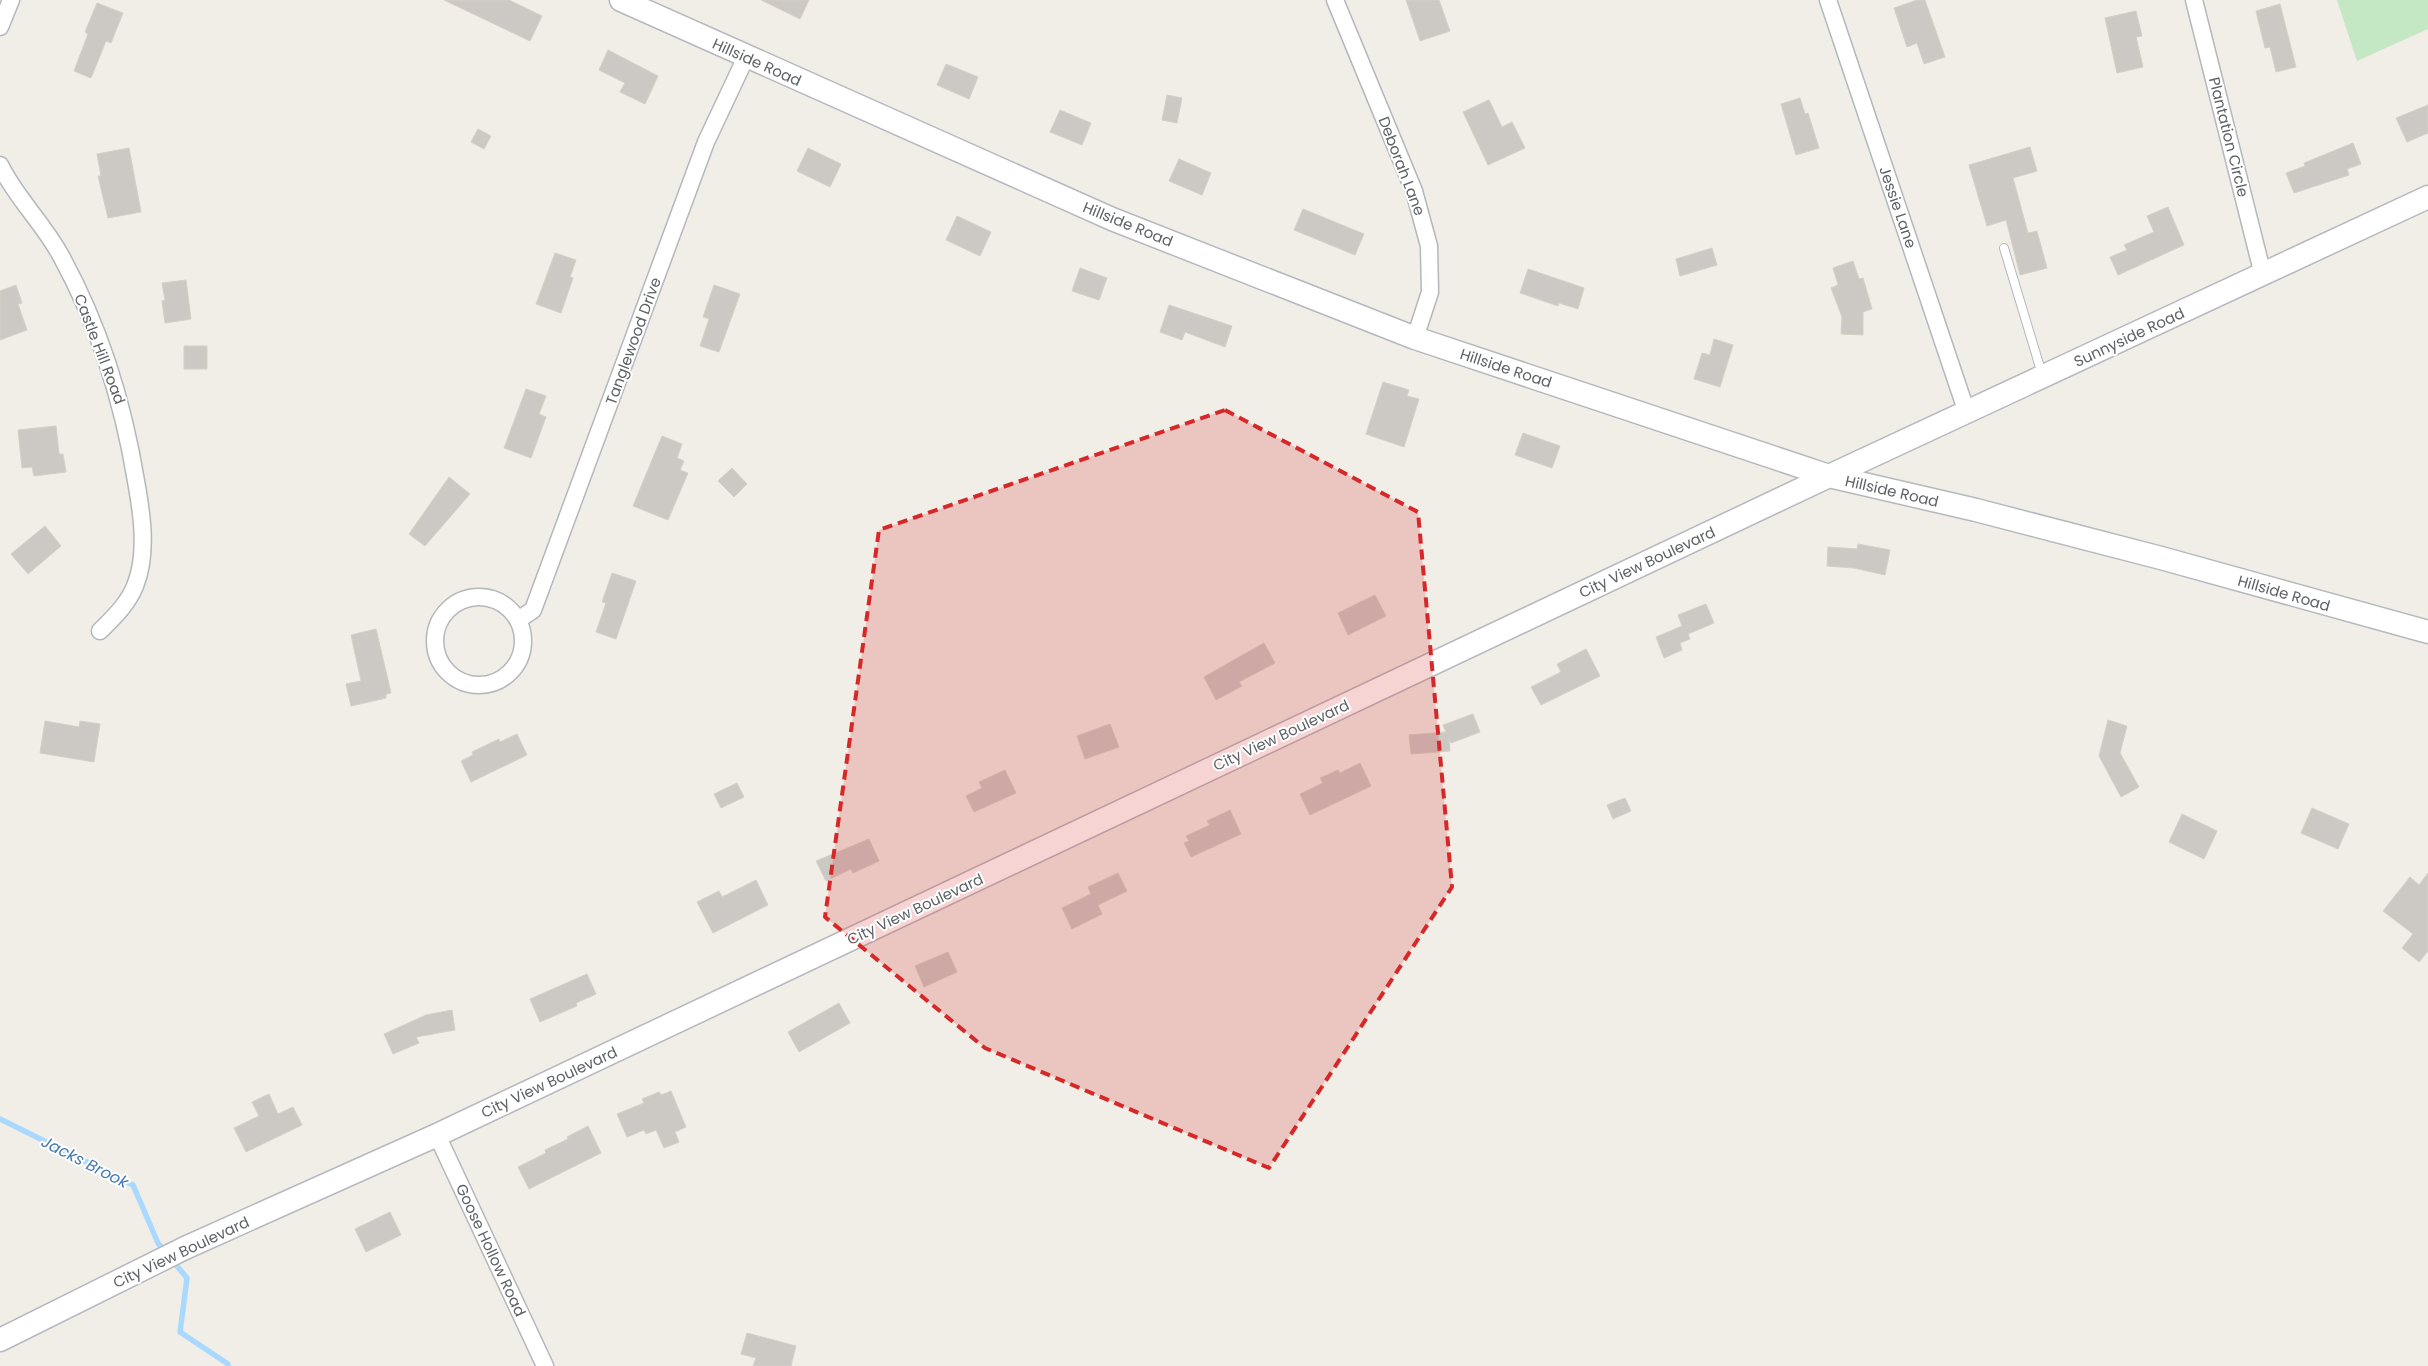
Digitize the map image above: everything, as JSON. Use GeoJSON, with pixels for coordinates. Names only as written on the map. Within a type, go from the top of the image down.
{"type":"FeatureCollection","features":[{"type":"Feature","properties":{"kind":"street"},"geometry":{"type":"LineString","coordinates":[[0,27],[11,0]]}},
{"type":"Feature","properties":{"kind":"street","name":"Hillside Road"},"geometry":{"type":"LineString","coordinates":[[621,0],[1112,219],[1415,338],[1829,476],[1976,510],[2161,558],[2428,632]]}},
{"type":"Feature","properties":{"kind":"street","name":"Deborah Lane"},"geometry":{"type":"LineString","coordinates":[[1335,0],[1414,192],[1429,246],[1430,292],[1415,338]]}},
{"type":"Feature","properties":{"kind":"street","name":"Jessie Lane"},"geometry":{"type":"LineString","coordinates":[[1828,0],[1967,413]]}},
{"type":"Feature","properties":{"kind":"street","name":"Plantation Circle"},"geometry":{"type":"LineString","coordinates":[[2194,0],[2263,275]]}},
{"type":"Feature","properties":{"kind":"street","name":"Tanglewood Drive"},"geometry":{"type":"LineString","coordinates":[[518,620],[534,610],[706,142],[746,57]]}},
{"type":"Feature","properties":{"kind":"street","name":"Castle Hill Road"},"geometry":{"type":"LineString","coordinates":[[0,165],[16,193],[61,256],[101,343],[125,417],[140,511],[141,556],[135,586],[124,605],[100,631]]}},
{"type":"Feature","properties":{"kind":"street","name":"Sunnyside Road"},"geometry":{"type":"LineString","coordinates":[[1829,476],[2043,378],[2428,197]]}},
{"type":"Feature","properties":{"kind":"street","name":"City View Boulevard"},"geometry":{"type":"LineString","coordinates":[[0,1340],[185,1248],[437,1135],[1829,476]]}},
{"type":"Feature","properties":{"kind":"street"},"geometry":{"type":"LineString","coordinates":[[482,597],[496,601],[508,609],[518,620],[522,634],[520,655],[509,673],[498,681],[484,685],[463,682],[446,669],[438,657],[435,643],[440,622],[454,605],[468,599],[482,597]]}},
{"type":"Feature","properties":{"kind":"street","name":"Goose Hollow Road"},"geometry":{"type":"LineString","coordinates":[[437,1135],[545,1366]]}},
{"type":"Feature","properties":{"kind":"lane"},"geometry":{"type":"LineString","coordinates":[[2004,248],[2043,378]]}},
{"type":"Feature","properties":{"kind":"highlighted area"},"geometry":{"type":"Polygon","coordinates":[[[1225,410],[1418,512],[1452,887],[1269,1168],[985,1048],[825,917],[879,530],[1225,410]]]}},
{"type":"Feature","properties":{"kind":"green space"},"geometry":{"type":"Polygon","coordinates":[[[2337,0],[2428,0],[2428,29],[2357,61],[2337,0]]]}},
{"type":"Feature","properties":{"kind":"building"},"geometry":{"type":"Polygon","coordinates":[[[444,0],[509,0],[542,16],[530,41],[444,0]]]}},
{"type":"Feature","properties":{"kind":"building"},"geometry":{"type":"Polygon","coordinates":[[[761,0],[809,0],[800,19],[761,0]]]}},
{"type":"Feature","properties":{"kind":"building"},"geometry":{"type":"Polygon","coordinates":[[[1406,0],[1439,0],[1450,31],[1420,41],[1406,0]]]}},
{"type":"Feature","properties":{"kind":"building"},"geometry":{"type":"Polygon","coordinates":[[[1917,0],[1925,0],[1945,57],[1924,64],[1917,43],[1907,47],[1894,8],[1917,0]]]}},
{"type":"Feature","properties":{"kind":"building"},"geometry":{"type":"Polygon","coordinates":[[[97,3],[123,13],[111,43],[106,41],[91,78],[74,71],[88,34],[85,32],[97,3]]]}},
{"type":"Feature","properties":{"kind":"building"},"geometry":{"type":"Polygon","coordinates":[[[2280,4],[2296,67],[2276,72],[2270,47],[2265,48],[2256,11],[2280,4]]]}},
{"type":"Feature","properties":{"kind":"building"},"geometry":{"type":"Polygon","coordinates":[[[2136,11],[2142,36],[2136,37],[2143,67],[2117,73],[2105,18],[2136,11]]]}},
{"type":"Feature","properties":{"kind":"building"},"geometry":{"type":"Polygon","coordinates":[[[608,50],[658,76],[645,104],[620,92],[625,83],[599,70],[608,50]]]}},
{"type":"Feature","properties":{"kind":"building"},"geometry":{"type":"Polygon","coordinates":[[[946,64],[978,77],[969,99],[937,85],[946,64]]]}},
{"type":"Feature","properties":{"kind":"building"},"geometry":{"type":"Polygon","coordinates":[[[1167,95],[1182,98],[1177,123],[1162,120],[1167,95]]]}},
{"type":"Feature","properties":{"kind":"building"},"geometry":{"type":"Polygon","coordinates":[[[1800,98],[1805,114],[1808,113],[1819,148],[1796,155],[1781,104],[1800,98]]]}},
{"type":"Feature","properties":{"kind":"building"},"geometry":{"type":"Polygon","coordinates":[[[1489,100],[1502,127],[1512,122],[1525,148],[1488,165],[1463,112],[1489,100]]]}},
{"type":"Feature","properties":{"kind":"building"},"geometry":{"type":"Polygon","coordinates":[[[2428,105],[2428,133],[2407,142],[2396,118],[2428,105]]]}},
{"type":"Feature","properties":{"kind":"building"},"geometry":{"type":"Polygon","coordinates":[[[1060,110],[1091,123],[1082,145],[1050,132],[1060,110]]]}},
{"type":"Feature","properties":{"kind":"building"},"geometry":{"type":"Polygon","coordinates":[[[478,129],[491,136],[484,149],[471,142],[478,129]]]}},
{"type":"Feature","properties":{"kind":"building"},"geometry":{"type":"Polygon","coordinates":[[[2353,143],[2361,164],[2347,169],[2349,175],[2294,193],[2286,173],[2305,166],[2304,163],[2353,143]]]}},
{"type":"Feature","properties":{"kind":"building"},"geometry":{"type":"Polygon","coordinates":[[[2030,147],[2037,171],[2013,178],[2028,233],[2037,231],[2047,268],[2020,275],[2006,220],[1987,226],[1969,165],[2030,147]]]}},
{"type":"Feature","properties":{"kind":"building"},"geometry":{"type":"Polygon","coordinates":[[[129,148],[141,212],[108,218],[98,176],[101,176],[97,154],[129,148]]]}},
{"type":"Feature","properties":{"kind":"building"},"geometry":{"type":"Polygon","coordinates":[[[808,148],[841,164],[830,187],[797,171],[808,148]]]}},
{"type":"Feature","properties":{"kind":"building"},"geometry":{"type":"Polygon","coordinates":[[[1179,159],[1211,173],[1202,195],[1169,181],[1179,159]]]}},
{"type":"Feature","properties":{"kind":"building"},"geometry":{"type":"Polygon","coordinates":[[[2168,207],[2184,245],[2118,275],[2110,257],[2127,250],[2124,245],[2154,232],[2147,216],[2168,207]]]}},
{"type":"Feature","properties":{"kind":"building"},"geometry":{"type":"Polygon","coordinates":[[[1303,209],[1364,234],[1355,255],[1294,230],[1303,209]]]}},
{"type":"Feature","properties":{"kind":"building"},"geometry":{"type":"Polygon","coordinates":[[[957,216],[991,232],[980,256],[946,240],[957,216]]]}},
{"type":"Feature","properties":{"kind":"building"},"geometry":{"type":"Polygon","coordinates":[[[1712,248],[1717,265],[1680,276],[1676,259],[1712,248]]]}},
{"type":"Feature","properties":{"kind":"building"},"geometry":{"type":"Polygon","coordinates":[[[555,253],[576,260],[570,277],[573,278],[561,313],[536,304],[555,253]]]}},
{"type":"Feature","properties":{"kind":"building"},"geometry":{"type":"Polygon","coordinates":[[[1853,261],[1859,279],[1863,278],[1872,309],[1863,312],[1863,335],[1841,334],[1842,317],[1831,288],[1838,285],[1833,268],[1853,261]]]}},
{"type":"Feature","properties":{"kind":"building"},"geometry":{"type":"Polygon","coordinates":[[[1080,268],[1107,278],[1099,300],[1072,291],[1080,268]]]}},
{"type":"Feature","properties":{"kind":"building"},"geometry":{"type":"Polygon","coordinates":[[[1528,269],[1584,288],[1578,309],[1559,303],[1558,306],[1520,293],[1528,269]]]}},
{"type":"Feature","properties":{"kind":"building"},"geometry":{"type":"Polygon","coordinates":[[[186,280],[191,319],[165,323],[162,301],[165,300],[162,283],[186,280]]]}},
{"type":"Feature","properties":{"kind":"building"},"geometry":{"type":"Polygon","coordinates":[[[16,285],[22,303],[18,304],[27,330],[0,340],[0,291],[16,285]]]}},
{"type":"Feature","properties":{"kind":"building"},"geometry":{"type":"Polygon","coordinates":[[[714,285],[740,294],[719,352],[700,346],[709,319],[703,317],[714,285]]]}},
{"type":"Feature","properties":{"kind":"building"},"geometry":{"type":"Polygon","coordinates":[[[1169,305],[1232,326],[1225,347],[1185,332],[1182,340],[1160,332],[1169,305]]]}},
{"type":"Feature","properties":{"kind":"building"},"geometry":{"type":"Polygon","coordinates":[[[1714,339],[1733,345],[1720,387],[1694,379],[1702,353],[1710,355],[1714,339]]]}},
{"type":"Feature","properties":{"kind":"building"},"geometry":{"type":"Polygon","coordinates":[[[184,346],[207,346],[207,369],[184,369],[184,346]]]}},
{"type":"Feature","properties":{"kind":"building"},"geometry":{"type":"Polygon","coordinates":[[[1383,382],[1409,390],[1407,396],[1419,399],[1404,447],[1366,434],[1383,382]]]}},
{"type":"Feature","properties":{"kind":"building"},"geometry":{"type":"Polygon","coordinates":[[[526,389],[546,396],[539,414],[546,417],[531,458],[504,448],[526,389]]]}},
{"type":"Feature","properties":{"kind":"building"},"geometry":{"type":"Polygon","coordinates":[[[56,426],[59,454],[63,454],[66,472],[34,476],[32,467],[22,468],[18,430],[56,426]]]}},
{"type":"Feature","properties":{"kind":"building"},"geometry":{"type":"Polygon","coordinates":[[[1523,433],[1560,446],[1552,468],[1515,455],[1523,433]]]}},
{"type":"Feature","properties":{"kind":"building"},"geometry":{"type":"Polygon","coordinates":[[[662,436],[682,444],[677,458],[684,461],[680,470],[688,473],[668,520],[633,506],[662,436]]]}},
{"type":"Feature","properties":{"kind":"building"},"geometry":{"type":"Polygon","coordinates":[[[732,468],[747,484],[734,497],[718,481],[732,468]]]}},
{"type":"Feature","properties":{"kind":"building"},"geometry":{"type":"Polygon","coordinates":[[[449,477],[470,494],[425,546],[409,534],[449,477]]]}},
{"type":"Feature","properties":{"kind":"building"},"geometry":{"type":"Polygon","coordinates":[[[45,526],[61,546],[28,574],[11,554],[45,526]]]}},
{"type":"Feature","properties":{"kind":"building"},"geometry":{"type":"Polygon","coordinates":[[[1858,544],[1890,550],[1885,575],[1854,568],[1827,566],[1828,547],[1857,549],[1858,544]]]}},
{"type":"Feature","properties":{"kind":"building"},"geometry":{"type":"Polygon","coordinates":[[[612,573],[636,581],[616,639],[596,632],[606,603],[602,602],[612,573]]]}},
{"type":"Feature","properties":{"kind":"building"},"geometry":{"type":"Polygon","coordinates":[[[1375,595],[1386,616],[1348,635],[1338,613],[1375,595]]]}},
{"type":"Feature","properties":{"kind":"building"},"geometry":{"type":"Polygon","coordinates":[[[1706,604],[1714,623],[1688,634],[1690,639],[1680,643],[1682,650],[1664,658],[1656,637],[1682,626],[1678,615],[1706,604]]]}},
{"type":"Feature","properties":{"kind":"building"},"geometry":{"type":"Polygon","coordinates":[[[376,629],[391,693],[386,694],[386,698],[351,706],[346,684],[361,681],[351,635],[376,629]]]}},
{"type":"Feature","properties":{"kind":"building"},"geometry":{"type":"Polygon","coordinates":[[[1264,643],[1275,663],[1239,682],[1242,686],[1216,700],[1204,677],[1264,643]]]}},
{"type":"Feature","properties":{"kind":"building"},"geometry":{"type":"Polygon","coordinates":[[[1586,649],[1600,676],[1541,705],[1531,687],[1561,672],[1557,664],[1586,649]]]}},
{"type":"Feature","properties":{"kind":"building"},"geometry":{"type":"Polygon","coordinates":[[[1473,714],[1480,732],[1451,743],[1449,739],[1450,751],[1411,754],[1409,735],[1446,732],[1443,725],[1473,714]]]}},
{"type":"Feature","properties":{"kind":"building"},"geometry":{"type":"Polygon","coordinates":[[[2108,720],[2127,726],[2120,753],[2139,787],[2121,797],[2099,756],[2108,720]]]}},
{"type":"Feature","properties":{"kind":"building"},"geometry":{"type":"Polygon","coordinates":[[[45,721],[79,727],[80,721],[100,724],[94,762],[40,753],[45,721]]]}},
{"type":"Feature","properties":{"kind":"building"},"geometry":{"type":"Polygon","coordinates":[[[1110,724],[1119,747],[1085,759],[1077,736],[1110,724]]]}},
{"type":"Feature","properties":{"kind":"building"},"geometry":{"type":"Polygon","coordinates":[[[517,734],[527,755],[471,782],[461,761],[473,755],[472,752],[499,739],[500,742],[517,734]]]}},
{"type":"Feature","properties":{"kind":"building"},"geometry":{"type":"Polygon","coordinates":[[[1360,763],[1371,786],[1310,815],[1300,794],[1323,783],[1320,778],[1338,770],[1340,773],[1360,763]]]}},
{"type":"Feature","properties":{"kind":"building"},"geometry":{"type":"Polygon","coordinates":[[[1005,770],[1016,793],[974,812],[966,796],[982,788],[979,782],[1005,770]]]}},
{"type":"Feature","properties":{"kind":"building"},"geometry":{"type":"Polygon","coordinates":[[[737,783],[744,797],[721,808],[714,794],[737,783]]]}},
{"type":"Feature","properties":{"kind":"building"},"geometry":{"type":"Polygon","coordinates":[[[1625,798],[1631,811],[1613,819],[1607,805],[1625,798]]]}},
{"type":"Feature","properties":{"kind":"building"},"geometry":{"type":"Polygon","coordinates":[[[2312,808],[2349,824],[2338,849],[2301,833],[2312,808]]]}},
{"type":"Feature","properties":{"kind":"building"},"geometry":{"type":"Polygon","coordinates":[[[1230,810],[1241,834],[1191,857],[1184,843],[1189,841],[1186,836],[1210,825],[1207,821],[1230,810]]]}},
{"type":"Feature","properties":{"kind":"building"},"geometry":{"type":"Polygon","coordinates":[[[2182,814],[2217,831],[2204,859],[2169,842],[2182,814]]]}},
{"type":"Feature","properties":{"kind":"building"},"geometry":{"type":"Polygon","coordinates":[[[869,839],[879,861],[853,873],[851,869],[826,881],[816,861],[869,839]]]}},
{"type":"Feature","properties":{"kind":"building"},"geometry":{"type":"Polygon","coordinates":[[[1118,873],[1127,891],[1098,905],[1102,914],[1072,929],[1062,908],[1091,894],[1088,887],[1118,873]]]}},
{"type":"Feature","properties":{"kind":"building"},"geometry":{"type":"Polygon","coordinates":[[[2428,873],[2428,951],[2419,962],[2402,948],[2413,934],[2383,911],[2410,877],[2419,885],[2428,873]]]}},
{"type":"Feature","properties":{"kind":"building"},"geometry":{"type":"Polygon","coordinates":[[[756,880],[768,905],[713,933],[697,902],[719,891],[722,897],[756,880]]]}},
{"type":"Feature","properties":{"kind":"building"},"geometry":{"type":"Polygon","coordinates":[[[948,952],[957,972],[924,987],[915,966],[948,952]]]}},
{"type":"Feature","properties":{"kind":"building"},"geometry":{"type":"Polygon","coordinates":[[[587,974],[596,994],[576,1003],[577,1006],[540,1022],[530,999],[587,974]]]}},
{"type":"Feature","properties":{"kind":"building"},"geometry":{"type":"Polygon","coordinates":[[[839,1003],[850,1023],[799,1052],[788,1032],[839,1003]]]}},
{"type":"Feature","properties":{"kind":"building"},"geometry":{"type":"Polygon","coordinates":[[[452,1010],[455,1030],[416,1037],[419,1043],[393,1054],[384,1034],[426,1015],[452,1010]]]}},
{"type":"Feature","properties":{"kind":"building"},"geometry":{"type":"Polygon","coordinates":[[[671,1091],[686,1127],[675,1132],[679,1142],[664,1148],[656,1130],[646,1134],[644,1130],[627,1137],[617,1114],[644,1103],[642,1099],[659,1092],[661,1095],[671,1091]]]}},
{"type":"Feature","properties":{"kind":"building"},"geometry":{"type":"Polygon","coordinates":[[[269,1094],[278,1114],[293,1107],[302,1125],[246,1152],[234,1128],[259,1116],[252,1102],[269,1094]]]}},
{"type":"Feature","properties":{"kind":"building"},"geometry":{"type":"Polygon","coordinates":[[[588,1126],[601,1153],[529,1189],[518,1167],[546,1153],[545,1150],[568,1139],[567,1137],[588,1126]]]}},
{"type":"Feature","properties":{"kind":"building"},"geometry":{"type":"Polygon","coordinates":[[[390,1212],[401,1235],[366,1252],[355,1229],[390,1212]]]}},
{"type":"Feature","properties":{"kind":"building"},"geometry":{"type":"Polygon","coordinates":[[[747,1333],[796,1346],[791,1366],[753,1366],[756,1358],[741,1354],[747,1333]]]}},
{"type":"Feature","properties":{"kind":"waterway","name":"Jacks Brook"},"geometry":{"type":"LineString","coordinates":[[0,1119],[133,1185],[158,1243],[166,1253]]}},
{"type":"Feature","properties":{"kind":"waterway","name":"Jacks Brook"},"geometry":{"type":"LineString","coordinates":[[172,1260],[187,1278],[180,1332],[228,1364],[228,1366]]}}]}
